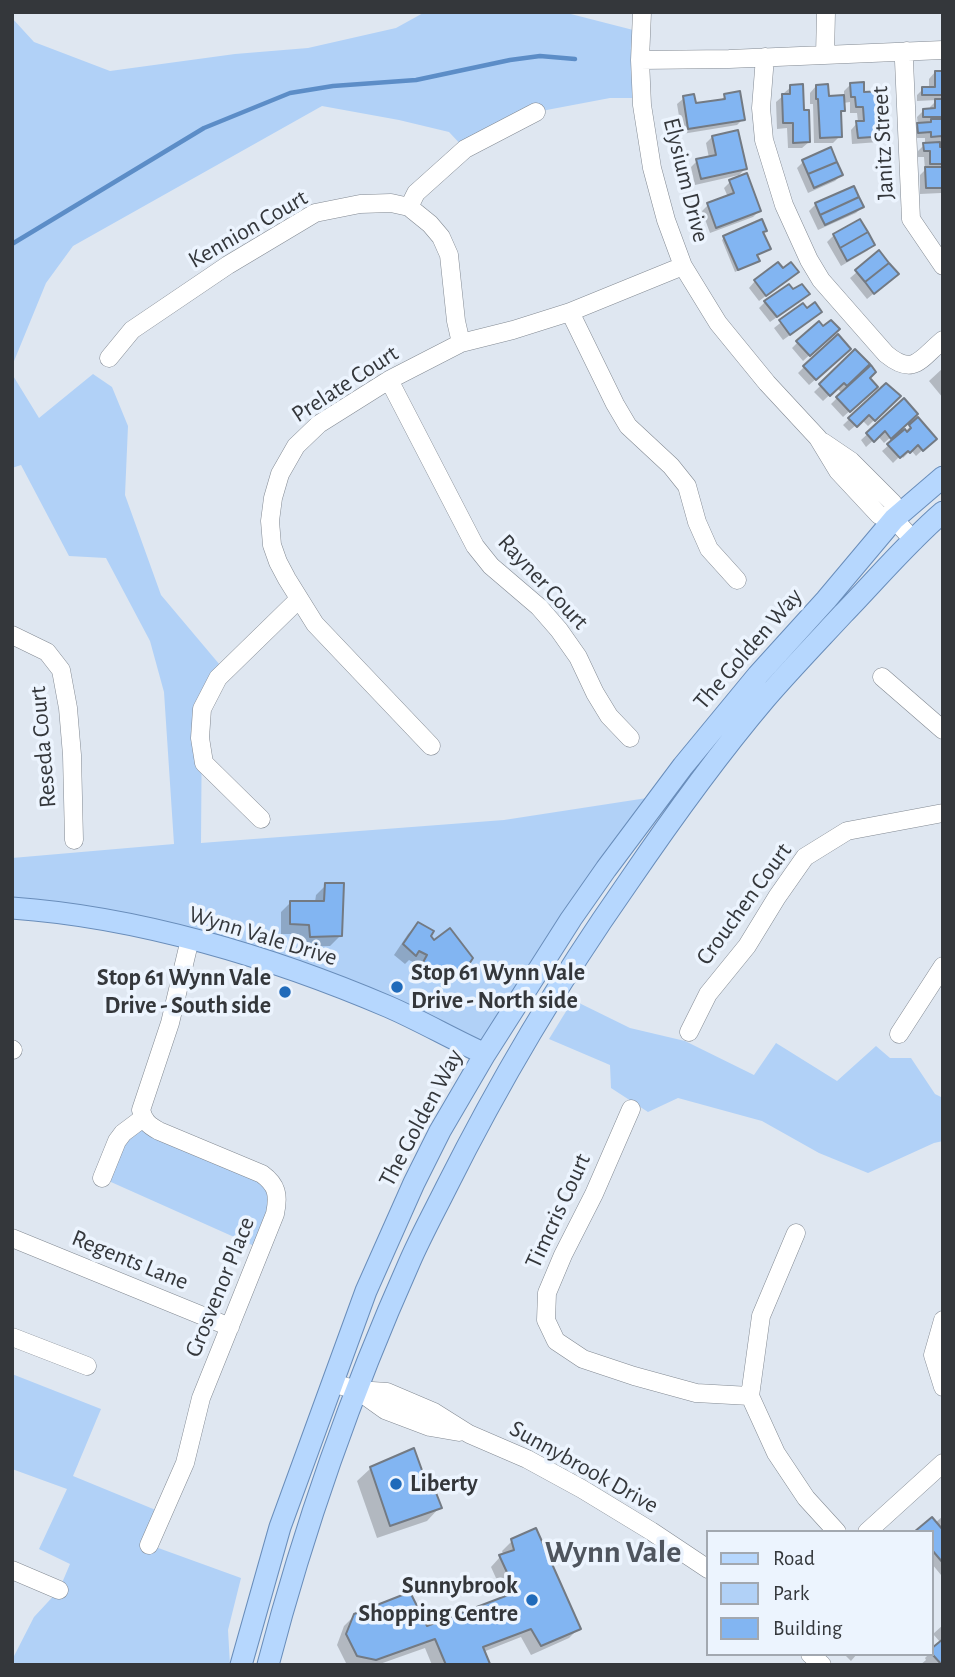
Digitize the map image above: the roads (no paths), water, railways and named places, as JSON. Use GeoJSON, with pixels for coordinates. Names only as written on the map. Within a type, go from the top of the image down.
{"type":"FeatureCollection","features":[{"type":"Feature","properties":{"kind":"main road","name":"The Golden Way"},"geometry":{"type":"LineString","coordinates":[[241,1665],[279,1527],[366,1291],[440,1131],[485,1054],[571,919],[678,773],[758,675],[894,519],[943,477]]}},
{"type":"Feature","properties":{"kind":"main road","name":"The Golden Way"},"geometry":{"type":"LineString","coordinates":[[268,1665],[288,1591],[339,1435],[410,1260],[458,1164],[525,1041],[610,908],[763,702],[943,512]]}},
{"type":"Feature","properties":{"kind":"main road","name":"Wynn Vale Drive"},"geometry":{"type":"LineString","coordinates":[[12,908],[95,918],[190,939],[275,963],[391,1008],[485,1054]]}},
{"type":"Feature","properties":{"kind":"main road"},"geometry":{"type":"LineString","coordinates":[[497,1091],[494,1073],[485,1054],[505,1050],[525,1041]]}},
{"type":"Feature","properties":{"kind":"street","name":"Elysium Drive"},"geometry":{"type":"LineString","coordinates":[[642,12],[642,105],[652,167],[683,266],[718,323],[767,383],[818,438],[851,461],[893,503],[894,519],[914,541]]}},
{"type":"Feature","properties":{"kind":"street"},"geometry":{"type":"LineString","coordinates":[[825,55],[826,12]]}},
{"type":"Feature","properties":{"kind":"street"},"geometry":{"type":"LineString","coordinates":[[640,60],[943,50]]}},
{"type":"Feature","properties":{"kind":"street","name":"Janitz Street"},"geometry":{"type":"LineString","coordinates":[[907,51],[904,61],[911,219],[943,266]]}},
{"type":"Feature","properties":{"kind":"street"},"geometry":{"type":"LineString","coordinates":[[765,57],[761,108],[764,140],[784,205],[821,280],[897,363],[906,366],[915,364],[943,340]]}},
{"type":"Feature","properties":{"kind":"street"},"geometry":{"type":"LineString","coordinates":[[461,343],[449,255],[441,237],[410,207],[416,193],[465,149],[536,113]]}},
{"type":"Feature","properties":{"kind":"street","name":"Kennion Court"},"geometry":{"type":"LineString","coordinates":[[110,358],[132,330],[228,265],[315,213],[360,204],[391,203],[410,207]]}},
{"type":"Feature","properties":{"kind":"street","name":"Prelate Court"},"geometry":{"type":"LineString","coordinates":[[431,746],[315,624],[278,562],[272,545],[270,521],[272,498],[280,474],[296,446],[319,424],[389,380],[461,343],[570,312],[683,266]]}},
{"type":"Feature","properties":{"kind":"street"},"geometry":{"type":"LineString","coordinates":[[570,312],[628,426],[671,466],[687,486],[697,522],[709,549],[737,580]]}},
{"type":"Feature","properties":{"kind":"street","name":"Rayner Court"},"geometry":{"type":"LineString","coordinates":[[389,380],[475,546],[491,566],[539,607],[559,630],[578,657],[595,694],[609,716],[630,738]]}},
{"type":"Feature","properties":{"kind":"street"},"geometry":{"type":"LineString","coordinates":[[261,820],[204,763],[200,738],[202,709],[218,678],[299,599]]}},
{"type":"Feature","properties":{"kind":"street","name":"Reseda Court"},"geometry":{"type":"LineString","coordinates":[[12,635],[47,652],[61,670],[72,755],[74,840]]}},
{"type":"Feature","properties":{"kind":"street"},"geometry":{"type":"LineString","coordinates":[[882,677],[943,730]]}},
{"type":"Feature","properties":{"kind":"street","name":"Crouchen Court"},"geometry":{"type":"LineString","coordinates":[[689,1032],[708,994],[747,946],[806,857],[847,831],[943,813]]}},
{"type":"Feature","properties":{"kind":"street"},"geometry":{"type":"LineString","coordinates":[[102,1178],[117,1141],[143,1118],[141,1110],[170,1023],[190,939]]}},
{"type":"Feature","properties":{"kind":"street"},"geometry":{"type":"LineString","coordinates":[[899,1034],[943,966]]}},
{"type":"Feature","properties":{"kind":"street","name":"Timcris Court"},"geometry":{"type":"LineString","coordinates":[[631,1109],[547,1293],[546,1320],[556,1341],[583,1359],[696,1393],[750,1396]]}},
{"type":"Feature","properties":{"kind":"street","name":"Grosvenor Place"},"geometry":{"type":"LineString","coordinates":[[143,1118],[148,1125],[159,1131],[261,1174],[276,1190],[278,1201],[201,1398],[185,1463],[149,1545]]}},
{"type":"Feature","properties":{"kind":"street"},"geometry":{"type":"LineString","coordinates":[[796,1233],[761,1316],[750,1396],[776,1453],[806,1498],[835,1530]]}},
{"type":"Feature","properties":{"kind":"street","name":"Regents Lane"},"geometry":{"type":"LineString","coordinates":[[12,1238],[230,1326]]}},
{"type":"Feature","properties":{"kind":"street"},"geometry":{"type":"LineString","coordinates":[[943,1320],[933,1355],[943,1387]]}},
{"type":"Feature","properties":{"kind":"street"},"geometry":{"type":"LineString","coordinates":[[12,1337],[87,1366]]}},
{"type":"Feature","properties":{"kind":"street","name":"Sunnybrook Drive"},"geometry":{"type":"LineString","coordinates":[[332,1383],[357,1390],[387,1392],[434,1412],[468,1434],[527,1459],[582,1489],[706,1569]]}},
{"type":"Feature","properties":{"kind":"street"},"geometry":{"type":"LineString","coordinates":[[869,1530],[943,1463]]}},
{"type":"Feature","properties":{"kind":"street"},"geometry":{"type":"LineString","coordinates":[[12,1570],[59,1590]]}},
{"type":"Feature","properties":{"kind":"waterway"},"geometry":{"type":"LineString","coordinates":[[12,244],[204,128],[290,93],[333,86],[416,80],[540,56],[575,59]]}},
{"type":"Feature","properties":{"kind":"place","name":"Stop 61 Wynn Vale Drive - North side"},"geometry":{"type":"Point","coordinates":[397,987]}},
{"type":"Feature","properties":{"kind":"place","name":"Stop 61 Wynn Vale Drive - South side"},"geometry":{"type":"Point","coordinates":[285,992]}},
{"type":"Feature","properties":{"kind":"place","name":"Liberty"},"geometry":{"type":"Point","coordinates":[396,1484]}},
{"type":"Feature","properties":{"kind":"place","name":"Sunnybrook Shopping Centre"},"geometry":{"type":"Point","coordinates":[532,1600]}},
{"type":"Feature","properties":{"kind":"district","name":"Wynn Vale"},"geometry":{"type":"Point","coordinates":[613,1552]}}]}
